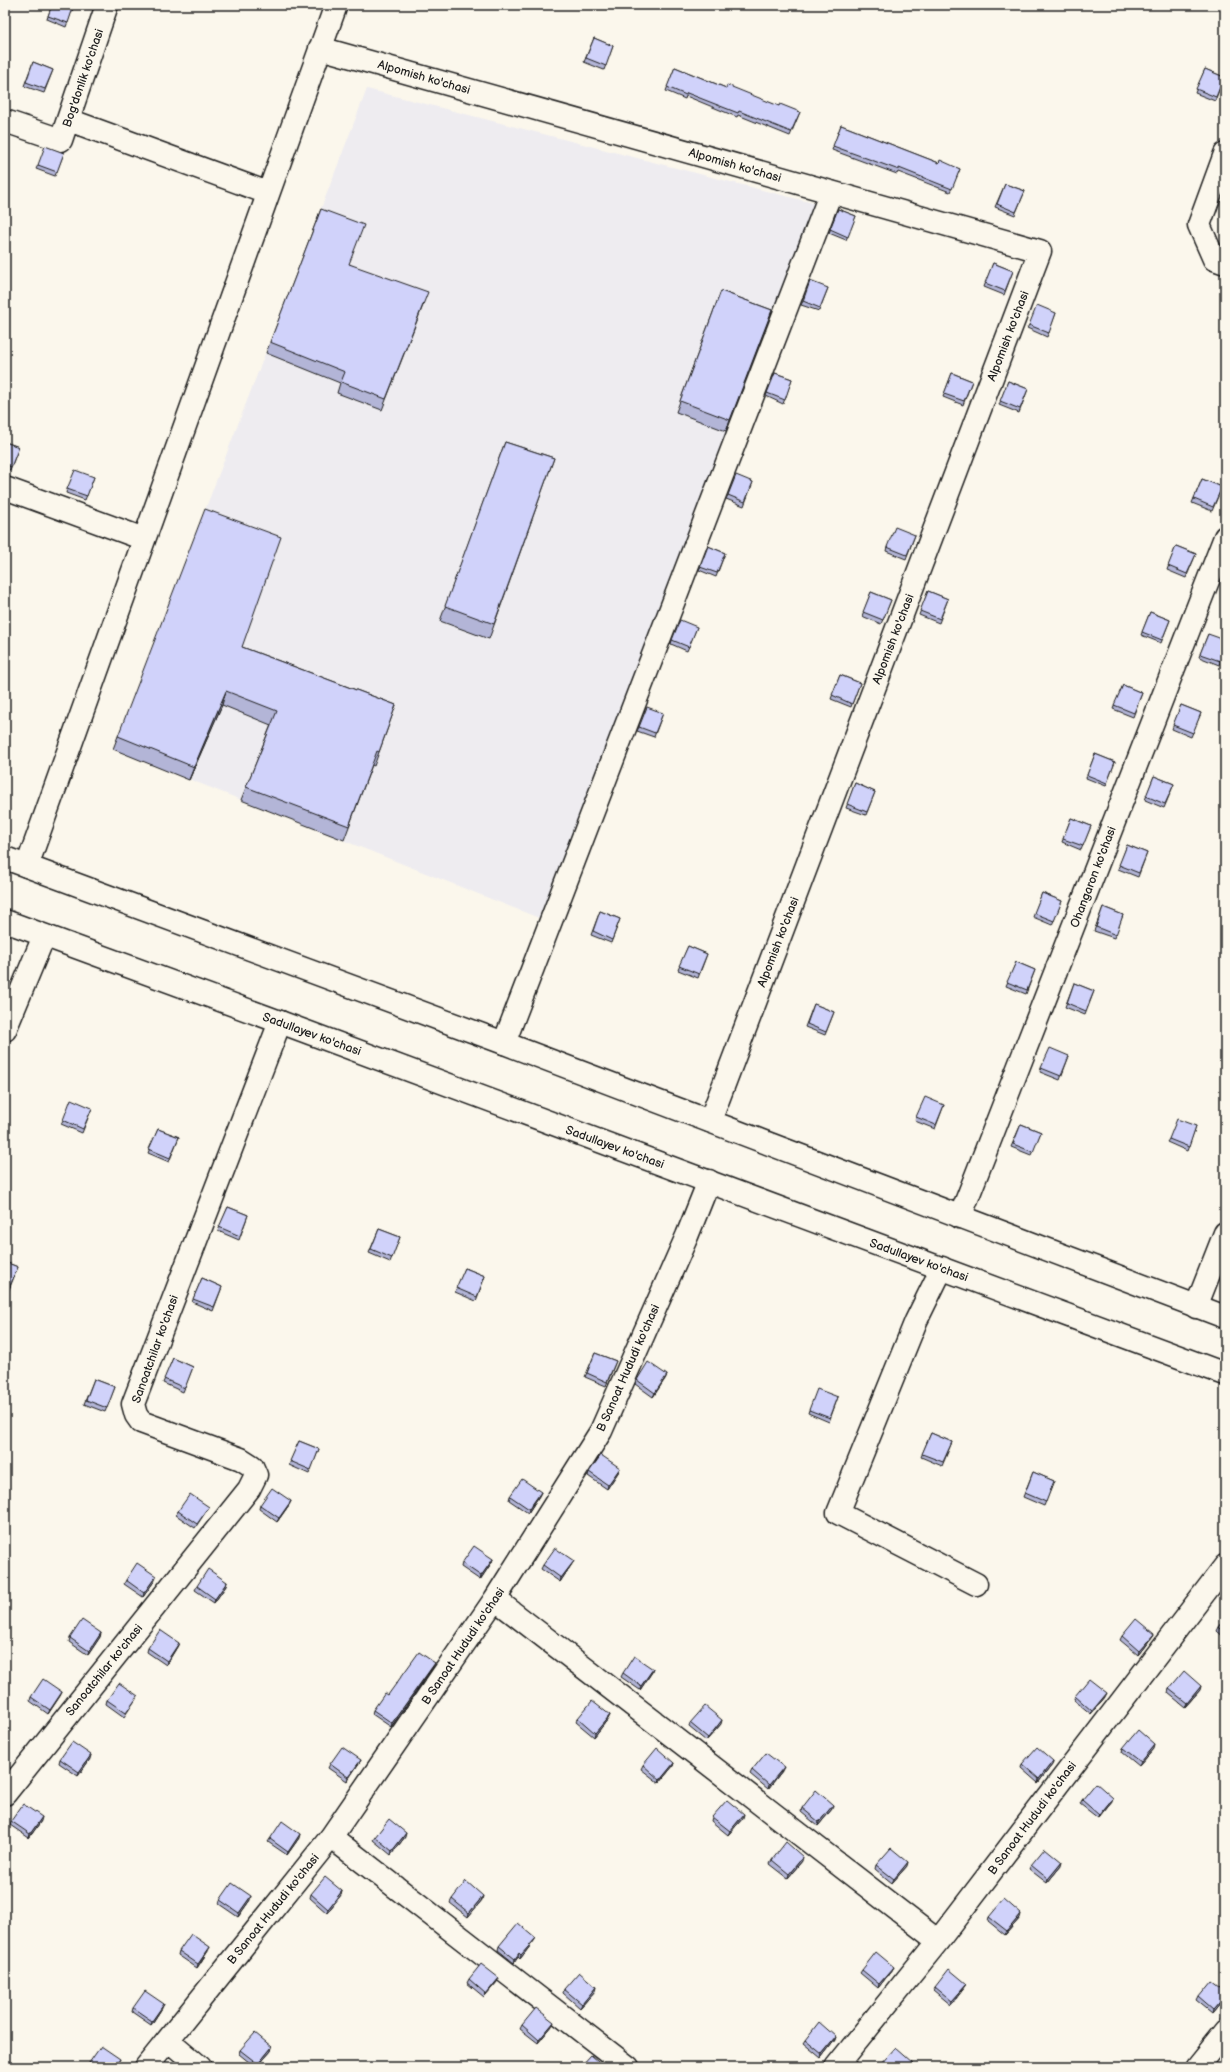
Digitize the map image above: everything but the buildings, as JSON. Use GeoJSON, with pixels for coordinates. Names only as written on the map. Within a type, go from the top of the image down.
{"type":"FeatureCollection","features":[{"type":"Feature","properties":{"kind":"street","name":"Bog'donlik ko'chasi"},"geometry":{"type":"LineString","coordinates":[[5,121],[61,140],[107,5]]}},
{"type":"Feature","properties":{"kind":"street"},"geometry":{"type":"LineString","coordinates":[[27,866],[336,5]]}},
{"type":"Feature","properties":{"kind":"street","name":"Alpomish ko'chasi"},"geometry":{"type":"LineString","coordinates":[[320,48],[1040,251],[710,1121]]}},
{"type":"Feature","properties":{"kind":"street"},"geometry":{"type":"LineString","coordinates":[[68,120],[268,194]]}},
{"type":"Feature","properties":{"kind":"street"},"geometry":{"type":"LineString","coordinates":[[1225,154],[1199,225],[1214,259],[1225,263]]}},
{"type":"Feature","properties":{"kind":"street"},"geometry":{"type":"LineString","coordinates":[[504,1043],[831,192]]}},
{"type":"Feature","properties":{"kind":"street"},"geometry":{"type":"LineString","coordinates":[[5,488],[144,539]]}},
{"type":"Feature","properties":{"kind":"street","name":"Ohangaron ko'chasi"},"geometry":{"type":"LineString","coordinates":[[960,1217],[1225,537]]}},
{"type":"Feature","properties":{"kind":"street"},"geometry":{"type":"LineString","coordinates":[[5,858],[504,1043],[1225,1317]]}},
{"type":"Feature","properties":{"kind":"street","name":"Sadullayev ko'chasi"},"geometry":{"type":"LineString","coordinates":[[5,921],[709,1181],[1225,1374]]}},
{"type":"Feature","properties":{"kind":"street"},"geometry":{"type":"LineString","coordinates":[[5,1030],[44,936]]}},
{"type":"Feature","properties":{"kind":"street","name":"Sanoatchilar ko'chasi"},"geometry":{"type":"LineString","coordinates":[[5,1794],[254,1482],[256,1475],[252,1466],[241,1459],[141,1422],[136,1415],[133,1404],[280,1022]]}},
{"type":"Feature","properties":{"kind":"street","name":"B Sanoat Hududi ko'chasi"},"geometry":{"type":"LineString","coordinates":[[146,2067],[331,1837],[495,1599],[601,1431],[684,1243],[709,1181]]}},
{"type":"Feature","properties":{"kind":"street"},"geometry":{"type":"LineString","coordinates":[[1196,1307],[1225,1233]]}},
{"type":"Feature","properties":{"kind":"street"},"geometry":{"type":"LineString","coordinates":[[942,1268],[916,1321],[838,1513],[976,1584]]}},
{"type":"Feature","properties":{"kind":"street","name":"B Sanoat Hududi ko'chasi"},"geometry":{"type":"LineString","coordinates":[[836,2067],[938,1941],[1225,1566]]}},
{"type":"Feature","properties":{"kind":"street"},"geometry":{"type":"LineString","coordinates":[[495,1599],[938,1941]]}},
{"type":"Feature","properties":{"kind":"street"},"geometry":{"type":"LineString","coordinates":[[331,1837],[628,2067]]}},
{"type":"Feature","properties":{"kind":"street"},"geometry":{"type":"LineString","coordinates":[[1196,2067],[1225,2031]]}},
{"type":"Feature","properties":{"kind":"street"},"geometry":{"type":"LineString","coordinates":[[168,2040],[200,2067]]}},
{"type":"Feature","properties":{"kind":"shaded area"},"geometry":{"type":"Polygon","coordinates":[[[367,89],[817,204],[539,918],[113,749],[367,89]]]}}]}
